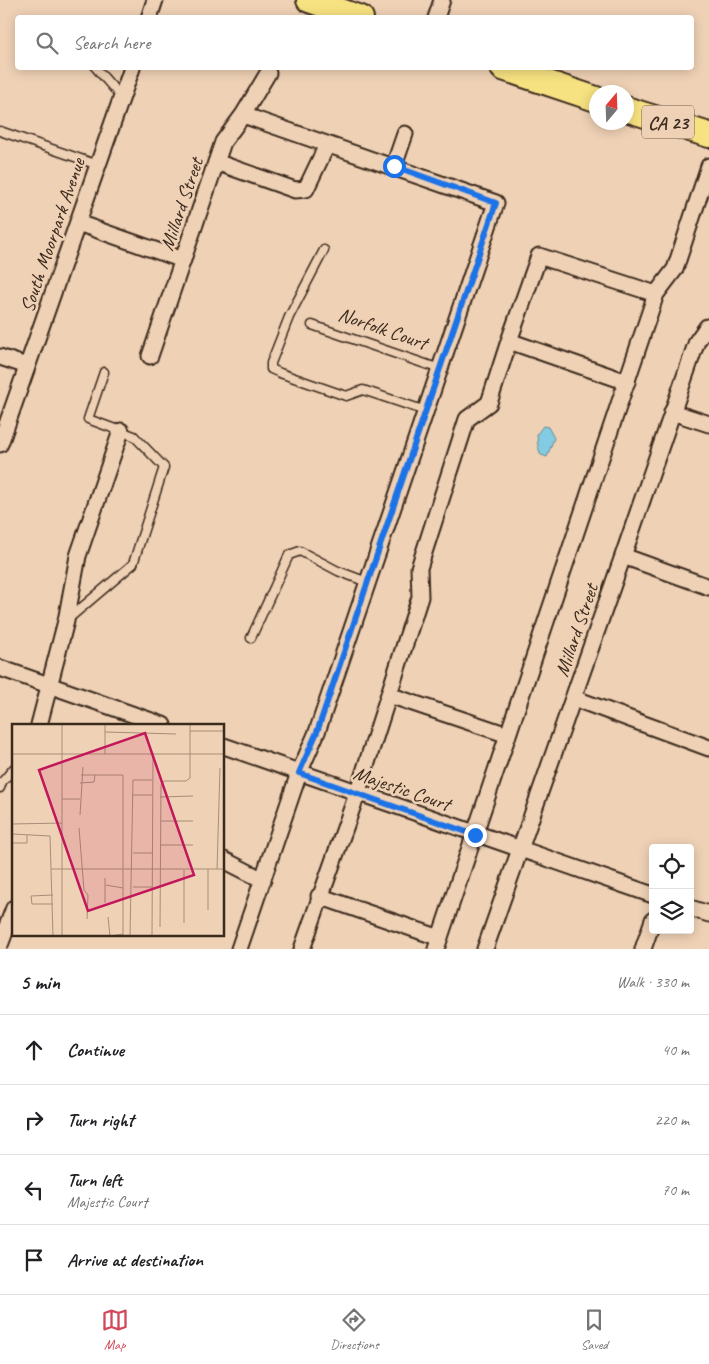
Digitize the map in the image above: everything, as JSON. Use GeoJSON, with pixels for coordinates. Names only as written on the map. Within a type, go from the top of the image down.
{"type":"FeatureCollection","features":[{"type":"Feature","properties":{"kind":"main road"},"geometry":{"type":"LineString","coordinates":[[316,1],[353,15]]}},
{"type":"Feature","properties":{"kind":"main road"},"geometry":{"type":"LineString","coordinates":[[509,70],[589,97]]}},
{"type":"Feature","properties":{"kind":"main road","name":"CA 23"},"geometry":{"type":"LineString","coordinates":[[634,112],[709,135]]}},
{"type":"Feature","properties":{"kind":"street"},"geometry":{"type":"LineString","coordinates":[[150,15],[155,0]]}},
{"type":"Feature","properties":{"kind":"street"},"geometry":{"type":"LineString","coordinates":[[437,15],[442,0]]}},
{"type":"Feature","properties":{"kind":"street","name":"South Moorpark Avenue"},"geometry":{"type":"LineString","coordinates":[[0,444],[131,70]]}},
{"type":"Feature","properties":{"kind":"street","name":"Millard Street"},"geometry":{"type":"LineString","coordinates":[[150,356],[223,142],[243,115],[268,73]]}},
{"type":"Feature","properties":{"kind":"street"},"geometry":{"type":"LineString","coordinates":[[239,949],[299,773],[317,732],[496,203],[243,115]]}},
{"type":"Feature","properties":{"kind":"street"},"geometry":{"type":"LineString","coordinates":[[394,166],[405,134]]}},
{"type":"Feature","properties":{"kind":"street"},"geometry":{"type":"LineString","coordinates":[[216,162],[295,190],[300,190],[306,189],[327,145]]}},
{"type":"Feature","properties":{"kind":"street"},"geometry":{"type":"LineString","coordinates":[[319,896],[438,944],[656,294],[675,269],[709,166]]}},
{"type":"Feature","properties":{"kind":"street"},"geometry":{"type":"LineString","coordinates":[[78,223],[183,260]]}},
{"type":"Feature","properties":{"kind":"street"},"geometry":{"type":"LineString","coordinates":[[302,949],[319,896],[357,794],[420,598],[419,568],[467,419],[489,403],[508,341],[539,256],[656,294]]}},
{"type":"Feature","properties":{"kind":"street","name":"Millard Street"},"geometry":{"type":"LineString","coordinates":[[485,949],[697,341],[709,327]]}},
{"type":"Feature","properties":{"kind":"street"},"geometry":{"type":"LineString","coordinates":[[508,341],[627,382]]}},
{"type":"Feature","properties":{"kind":"street"},"geometry":{"type":"LineString","coordinates":[[0,357],[27,366]]}},
{"type":"Feature","properties":{"kind":"street"},"geometry":{"type":"LineString","coordinates":[[672,412],[709,424]]}},
{"type":"Feature","properties":{"kind":"street"},"geometry":{"type":"LineString","coordinates":[[39,724],[66,621],[78,556],[121,431]]}},
{"type":"Feature","properties":{"kind":"street"},"geometry":{"type":"LineString","coordinates":[[623,556],[709,587]]}},
{"type":"Feature","properties":{"kind":"street"},"geometry":{"type":"LineString","coordinates":[[0,668],[160,724]]}},
{"type":"Feature","properties":{"kind":"street"},"geometry":{"type":"LineString","coordinates":[[389,695],[508,735]]}},
{"type":"Feature","properties":{"kind":"street"},"geometry":{"type":"LineString","coordinates":[[573,698],[709,748]]}},
{"type":"Feature","properties":{"kind":"street","name":"Majestic Court"},"geometry":{"type":"LineString","coordinates":[[225,746],[649,895]]}},
{"type":"Feature","properties":{"kind":"street"},"geometry":{"type":"LineString","coordinates":[[225,861],[263,880]]}},
{"type":"Feature","properties":{"kind":"street"},"geometry":{"type":"LineString","coordinates":[[694,909],[709,914]]}},
{"type":"Feature","properties":{"kind":"street"},"geometry":{"type":"LineString","coordinates":[[0,946],[12,913]]}},
{"type":"Feature","properties":{"kind":"street"},"geometry":{"type":"LineString","coordinates":[[643,949],[649,932]]}},
{"type":"Feature","properties":{"kind":"lane"},"geometry":{"type":"LineString","coordinates":[[98,70],[122,97]]}},
{"type":"Feature","properties":{"kind":"lane"},"geometry":{"type":"LineString","coordinates":[[0,131],[98,165]]}},
{"type":"Feature","properties":{"kind":"lane"},"geometry":{"type":"LineString","coordinates":[[324,250],[289,317],[272,363],[272,369],[346,396],[363,390],[426,411]]}},
{"type":"Feature","properties":{"kind":"lane","name":"Norfolk Court"},"geometry":{"type":"LineString","coordinates":[[312,325],[440,369]]}},
{"type":"Feature","properties":{"kind":"lane"},"geometry":{"type":"LineString","coordinates":[[66,621],[133,564],[164,467],[134,436],[88,419],[104,372]]}},
{"type":"Feature","properties":{"kind":"lane"},"geometry":{"type":"LineString","coordinates":[[251,638],[289,556],[300,551],[338,571],[367,582]]}},
{"type":"Feature","properties":{"kind":"lane"},"geometry":{"type":"LineString","coordinates":[[0,788],[2,782],[12,770]]}},
{"type":"Feature","properties":{"kind":"water"},"geometry":{"type":"Polygon","coordinates":[[[543,426],[548,427],[554,438],[547,457],[541,455],[538,447],[537,434],[543,426]]]}},
{"type":"Feature","properties":{"kind":"route"},"geometry":{"type":"LineString","coordinates":[[394,166],[496,203],[317,732],[299,773],[475,835]]}}]}
